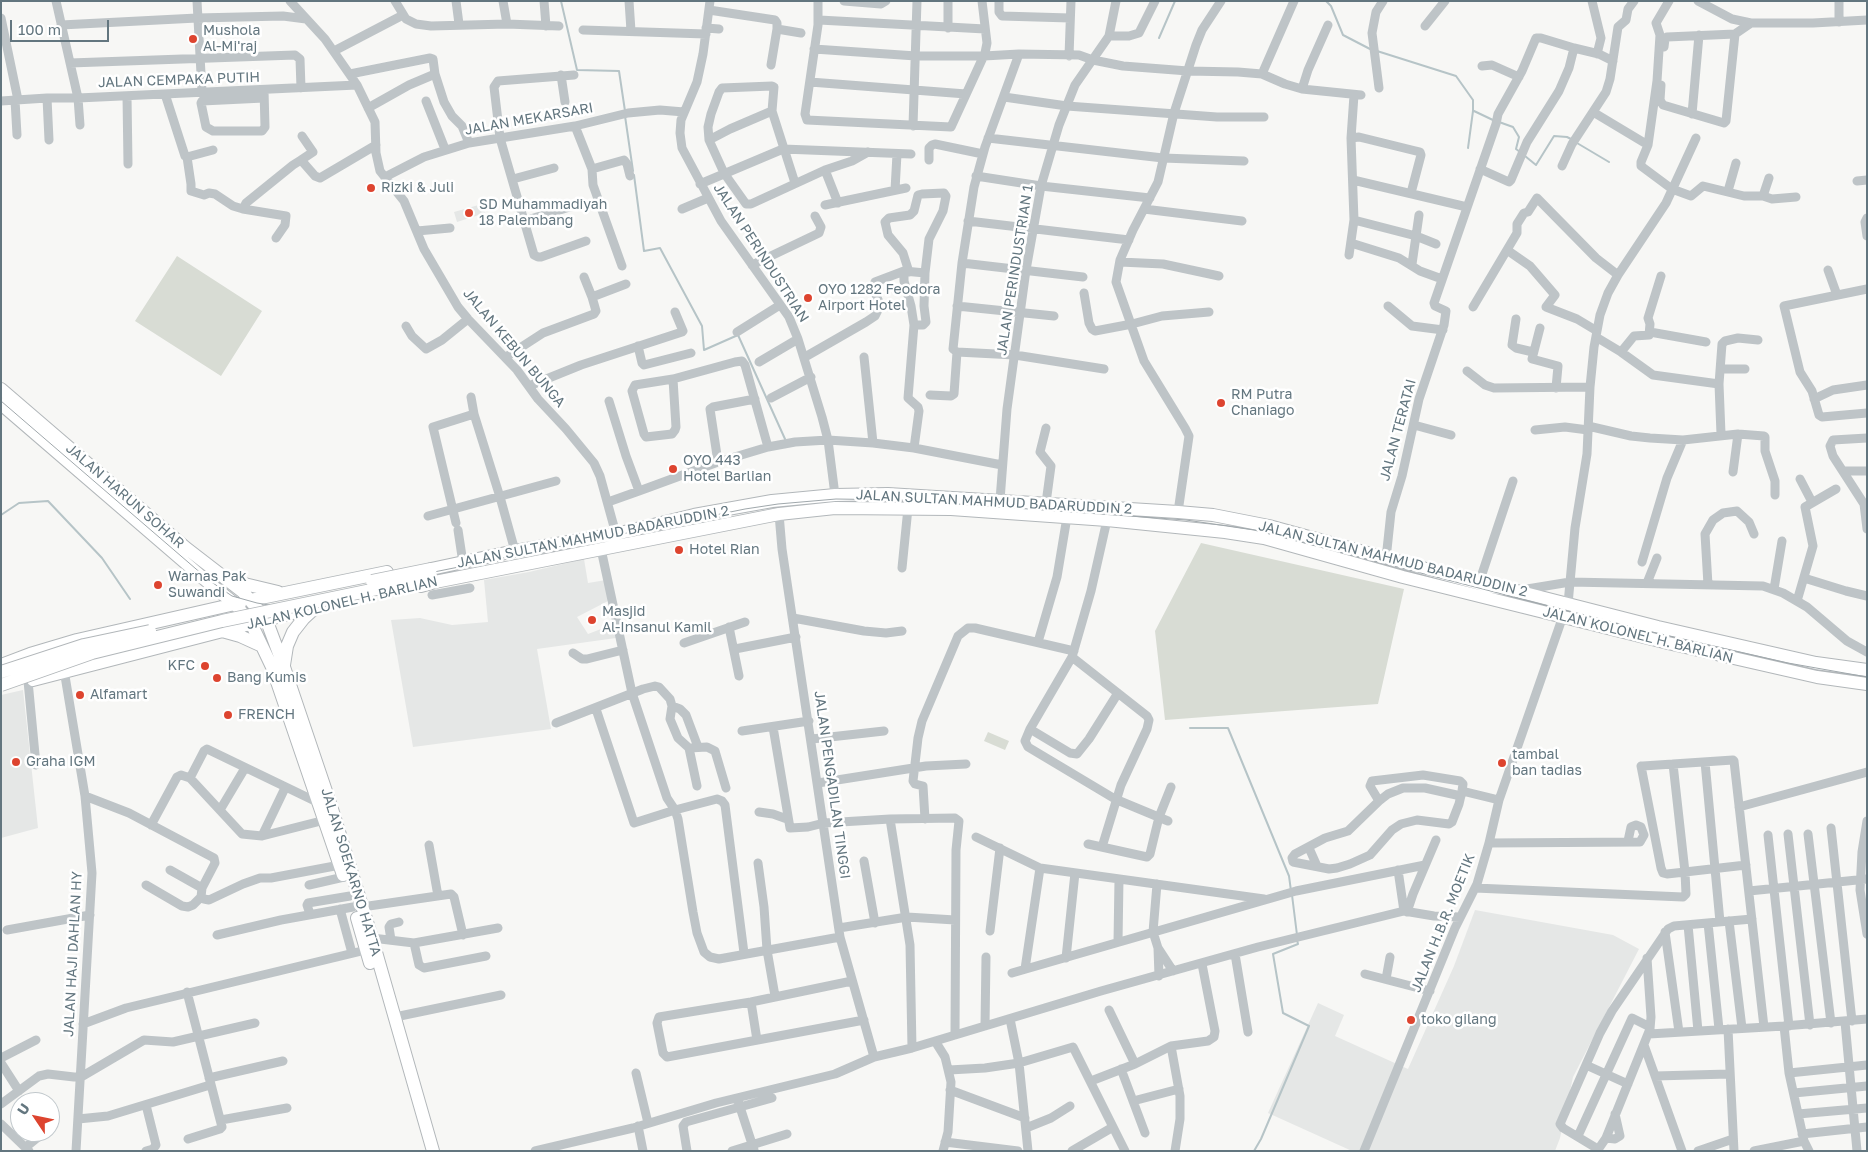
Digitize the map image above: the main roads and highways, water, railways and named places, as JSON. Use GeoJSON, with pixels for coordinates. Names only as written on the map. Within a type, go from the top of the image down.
{"type":"FeatureCollection","features":[{"type":"Feature","properties":{"kind":"highway","name":"JALAN HARUN SOHAR"},"geometry":{"type":"LineString","coordinates":[[4,399],[225,579],[244,592],[250,604]]}},
{"type":"Feature","properties":{"kind":"highway","name":"JALAN HARUN SOHAR"},"geometry":{"type":"LineString","coordinates":[[4,399],[210,584],[235,604]]}},
{"type":"Feature","properties":{"kind":"highway","name":"JALAN SULTAN MAHMUD BADARUDDIN 2"},"geometry":{"type":"LineString","coordinates":[[1,686],[92,653],[222,621],[386,587],[437,579],[463,563],[515,551],[616,534],[694,515],[772,501],[835,495],[888,494],[1206,514],[1268,526],[1386,559],[1517,591],[1566,610],[1784,663],[1816,663],[1867,670]]}},
{"type":"Feature","properties":{"kind":"highway","name":"JALAN KOLONEL H. BARLIAN"},"geometry":{"type":"LineString","coordinates":[[1,686],[28,681],[64,670],[317,606],[418,587],[437,579],[779,514],[835,508],[952,509],[1204,529],[1264,538],[1403,577],[1566,610]]}},
{"type":"Feature","properties":{"kind":"highway"},"geometry":{"type":"LineString","coordinates":[[1204,529],[1206,514]]}},
{"type":"Feature","properties":{"kind":"highway","name":"JALAN KOLONEL H. BARLIAN"},"geometry":{"type":"LineString","coordinates":[[250,604],[281,593],[414,566],[425,565],[437,579]]}},
{"type":"Feature","properties":{"kind":"highway"},"geometry":{"type":"LineString","coordinates":[[225,579],[281,593],[278,596],[278,603],[279,607],[286,614]]}},
{"type":"Feature","properties":{"kind":"highway","name":"JALAN SULTAN MAHMUD BADARUDDIN 2"},"geometry":{"type":"LineString","coordinates":[[1,672],[84,645],[207,618],[256,605],[437,579]]}},
{"type":"Feature","properties":{"kind":"highway"},"geometry":{"type":"LineString","coordinates":[[202,635],[203,627],[199,613],[212,599],[213,593],[210,584]]}},
{"type":"Feature","properties":{"kind":"highway"},"geometry":{"type":"LineString","coordinates":[[235,604],[250,604],[251,623]]}},
{"type":"Feature","properties":{"kind":"highway","name":"JALAN KOLONEL H. BARLIAN"},"geometry":{"type":"LineString","coordinates":[[1,666],[70,642],[235,604]]}},
{"type":"Feature","properties":{"kind":"highway","name":"JALAN SOEKARNO HATTA"},"geometry":{"type":"LineString","coordinates":[[235,604],[251,623],[272,667],[326,820],[351,905],[369,944],[395,1017],[405,1071]]}},
{"type":"Feature","properties":{"kind":"highway","name":"JALAN SOEKARNO HATTA"},"geometry":{"type":"LineString","coordinates":[[250,604],[266,619],[332,809],[351,905]]}},
{"type":"Feature","properties":{"kind":"highway"},"geometry":{"type":"LineString","coordinates":[[284,667],[285,653],[293,632],[317,606]]}},
{"type":"Feature","properties":{"kind":"highway"},"geometry":{"type":"LineString","coordinates":[[221,631],[240,636],[262,646]]}},
{"type":"Feature","properties":{"kind":"highway"},"geometry":{"type":"LineString","coordinates":[[1784,663],[1817,677],[1867,684]]}},
{"type":"Feature","properties":{"kind":"highway","name":"JALAN SOEKARNO HATTA"},"geometry":{"type":"LineString","coordinates":[[369,944],[405,1071],[425,1151]]}},
{"type":"Feature","properties":{"kind":"highway","name":"JALAN SOEKARNO HATTA"},"geometry":{"type":"LineString","coordinates":[[413,1102],[432,1151]]}},
{"type":"Feature","properties":{"kind":"waterway"},"geometry":{"type":"LineString","coordinates":[[561,1],[577,70],[619,71],[625,111]]}},
{"type":"Feature","properties":{"kind":"waterway"},"geometry":{"type":"LineString","coordinates":[[1159,38],[1175,1]]}},
{"type":"Feature","properties":{"kind":"waterway"},"geometry":{"type":"LineString","coordinates":[[1326,1],[1331,6],[1343,35],[1370,49]]}},
{"type":"Feature","properties":{"kind":"waterway"},"geometry":{"type":"LineString","coordinates":[[1377,51],[1456,76],[1473,100],[1468,148]]}},
{"type":"Feature","properties":{"kind":"waterway"},"geometry":{"type":"LineString","coordinates":[[1474,111],[1495,121]]}},
{"type":"Feature","properties":{"kind":"waterway"},"geometry":{"type":"LineString","coordinates":[[625,116],[633,171]]}},
{"type":"Feature","properties":{"kind":"waterway"},"geometry":{"type":"LineString","coordinates":[[1499,122],[1513,127],[1519,137],[1516,149],[1520,152]]}},
{"type":"Feature","properties":{"kind":"waterway"},"geometry":{"type":"LineString","coordinates":[[1525,156],[1536,165],[1554,136],[1571,139]]}},
{"type":"Feature","properties":{"kind":"waterway"},"geometry":{"type":"LineString","coordinates":[[1577,143],[1609,162]]}},
{"type":"Feature","properties":{"kind":"waterway"},"geometry":{"type":"LineString","coordinates":[[634,175],[644,251],[660,248],[702,326],[704,350],[738,335],[785,439]]}},
{"type":"Feature","properties":{"kind":"waterway"},"geometry":{"type":"LineString","coordinates":[[1,515],[19,503],[48,501],[102,558],[130,599]]}},
{"type":"Feature","properties":{"kind":"waterway"},"geometry":{"type":"LineString","coordinates":[[1190,728],[1228,728],[1289,876],[1291,891]]}},
{"type":"Feature","properties":{"kind":"waterway"},"geometry":{"type":"LineString","coordinates":[[1292,895],[1297,935]]}},
{"type":"Feature","properties":{"kind":"waterway"},"geometry":{"type":"LineString","coordinates":[[1254,1151],[1261,1139],[1309,1026],[1283,1013],[1273,954],[1298,944],[1297,940]]}},
{"type":"Feature","properties":{"kind":"tram line"},"geometry":{"type":"LineString","coordinates":[[1,401],[210,581],[232,596],[269,605],[745,509],[836,499],[900,500],[1186,520],[1254,530],[1626,626],[1788,663],[1867,677]]}},
{"type":"Feature","properties":{"kind":"place","name":"Mushola Al-Mi'raj"},"geometry":{"type":"Point","coordinates":[193,39]}},
{"type":"Feature","properties":{"kind":"place","name":"Rizki & Juli"},"geometry":{"type":"Point","coordinates":[371,188]}},
{"type":"Feature","properties":{"kind":"place","name":"SD Muhammadiyah 18 Palembang"},"geometry":{"type":"Point","coordinates":[469,213]}},
{"type":"Feature","properties":{"kind":"place","name":"OYO 1282 Feodora Airport Hotel"},"geometry":{"type":"Point","coordinates":[808,298]}},
{"type":"Feature","properties":{"kind":"place","name":"RM Putra Chaniago"},"geometry":{"type":"Point","coordinates":[1221,403]}},
{"type":"Feature","properties":{"kind":"place","name":"OYO 443 Hotel Barlian"},"geometry":{"type":"Point","coordinates":[673,469]}},
{"type":"Feature","properties":{"kind":"place","name":"Hotel Rian"},"geometry":{"type":"Point","coordinates":[679,550]}},
{"type":"Feature","properties":{"kind":"place","name":"Warnas Pak Suwandi"},"geometry":{"type":"Point","coordinates":[158,585]}},
{"type":"Feature","properties":{"kind":"place","name":"Masjid Al-Insanul Kamil"},"geometry":{"type":"Point","coordinates":[592,620]}},
{"type":"Feature","properties":{"kind":"place","name":"KFC"},"geometry":{"type":"Point","coordinates":[205,666]}},
{"type":"Feature","properties":{"kind":"place","name":"Bang Kumis"},"geometry":{"type":"Point","coordinates":[217,678]}},
{"type":"Feature","properties":{"kind":"place","name":"Alfamart"},"geometry":{"type":"Point","coordinates":[80,695]}},
{"type":"Feature","properties":{"kind":"place","name":"FRENCH"},"geometry":{"type":"Point","coordinates":[228,715]}},
{"type":"Feature","properties":{"kind":"place","name":"Graha IGM"},"geometry":{"type":"Point","coordinates":[16,762]}},
{"type":"Feature","properties":{"kind":"place","name":"tambal ban tadias"},"geometry":{"type":"Point","coordinates":[1502,763]}},
{"type":"Feature","properties":{"kind":"place","name":"toko gilang"},"geometry":{"type":"Point","coordinates":[1411,1020]}}]}
